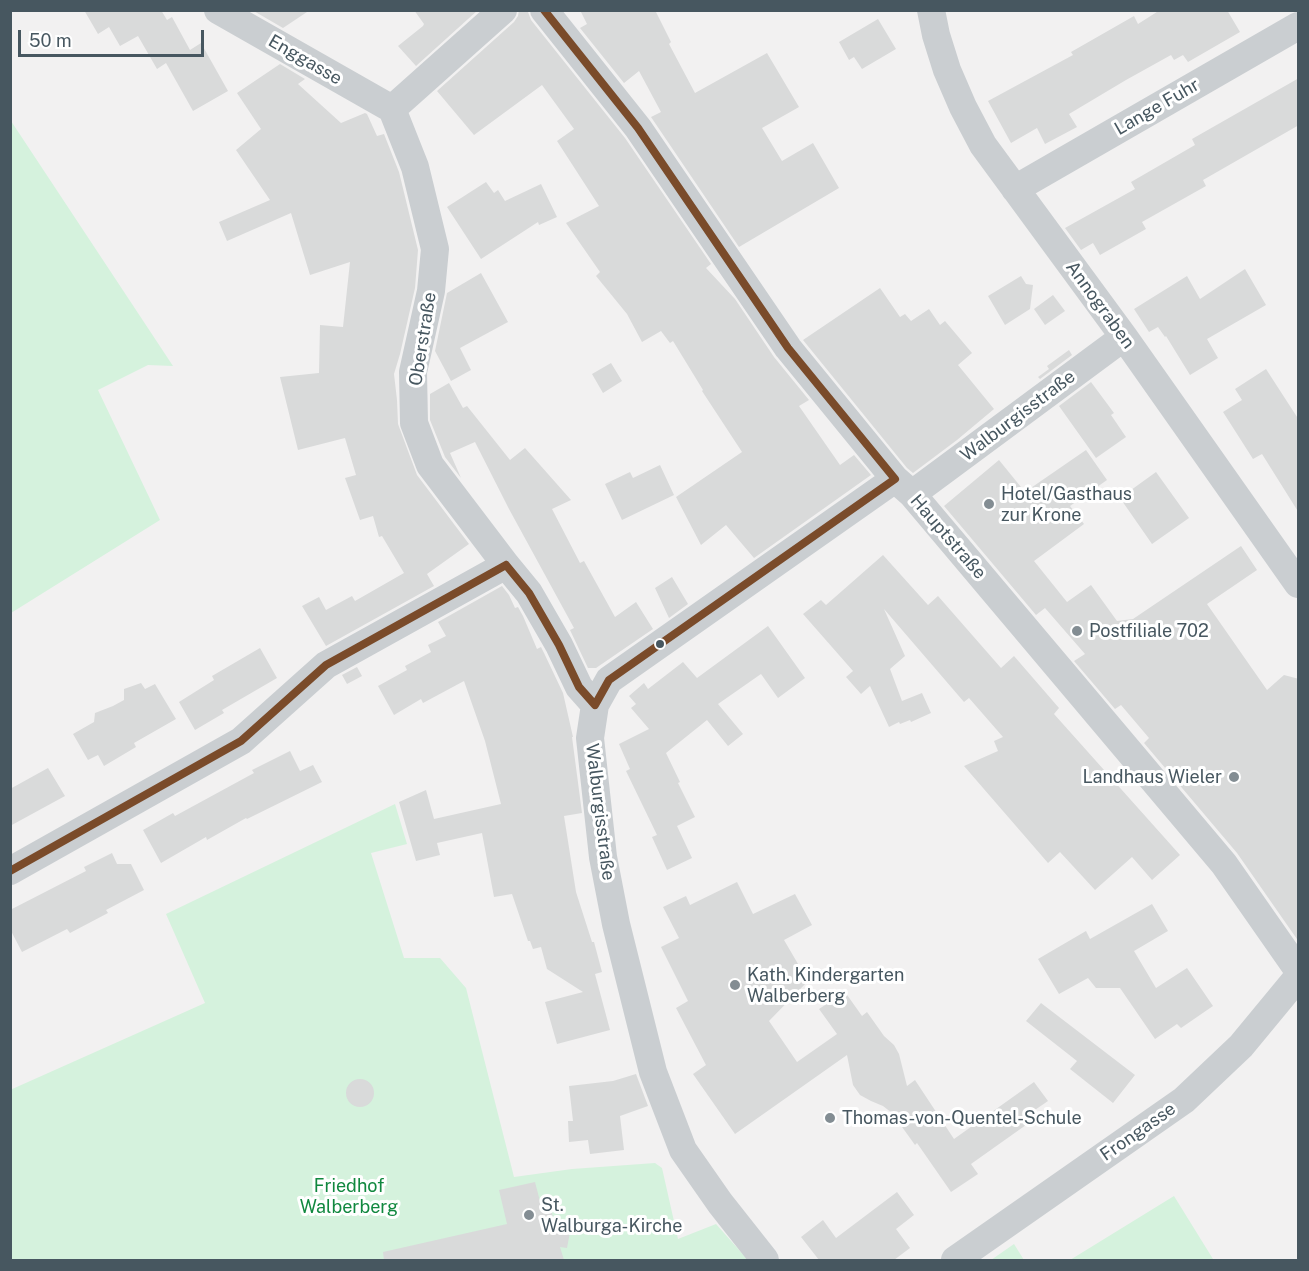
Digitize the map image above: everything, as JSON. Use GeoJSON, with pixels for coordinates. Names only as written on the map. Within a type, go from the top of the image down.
{"type":"FeatureCollection","features":[{"type":"Feature","properties":{"kind":"street","name":"Enggasse"},"geometry":{"type":"LineString","coordinates":[[218,10],[392,109]]}},
{"type":"Feature","properties":{"kind":"street"},"geometry":{"type":"LineString","coordinates":[[392,109],[503,10]]}},
{"type":"Feature","properties":{"kind":"street","name":"Hauptstraße"},"geometry":{"type":"LineString","coordinates":[[544,10],[638,128],[788,348],[1224,864],[1299,970]]}},
{"type":"Feature","properties":{"kind":"street","name":"Annograben"},"geometry":{"type":"LineString","coordinates":[[931,10],[947,70],[983,144],[1124,337],[1299,584]]}},
{"type":"Feature","properties":{"kind":"street","name":"Lange Fuhr"},"geometry":{"type":"LineString","coordinates":[[1015,189],[1299,26]]}},
{"type":"Feature","properties":{"kind":"street","name":"Oberstraße"},"geometry":{"type":"LineString","coordinates":[[392,109],[415,167],[435,249],[431,291],[413,372],[414,423],[430,465],[529,593],[559,645],[579,687],[595,705]]}},
{"type":"Feature","properties":{"kind":"street","name":"Walburgisstraße"},"geometry":{"type":"LineString","coordinates":[[765,1260],[682,1150],[653,1072],[616,924],[603,857],[590,738],[595,705],[609,680],[904,487],[1124,337]]}},
{"type":"Feature","properties":{"kind":"street"},"geometry":{"type":"LineString","coordinates":[[10,871],[241,741],[326,665],[506,565]]}},
{"type":"Feature","properties":{"kind":"street","name":"Frongasse"},"geometry":{"type":"LineString","coordinates":[[955,1260],[1184,1100],[1241,1046],[1299,977]]}},
{"type":"Feature","properties":{"kind":"green space"},"geometry":{"type":"Polygon","coordinates":[[[11,121],[173,366],[148,365],[98,390],[160,520],[11,613],[11,121]]]}},
{"type":"Feature","properties":{"kind":"green space","name":"Friedhof Walberberg"},"geometry":{"type":"Polygon","coordinates":[[[395,804],[407,844],[371,853],[404,958],[440,958],[466,988],[514,1177],[572,1169],[655,1163],[662,1168],[678,1239],[716,1224],[748,1260],[11,1260],[10,1090],[205,1003],[166,914],[395,804]]]}},
{"type":"Feature","properties":{"kind":"green space"},"geometry":{"type":"Polygon","coordinates":[[[1174,1196],[1213,1259],[1070,1260],[1174,1196]]]}},
{"type":"Feature","properties":{"kind":"green space"},"geometry":{"type":"Polygon","coordinates":[[[1014,1244],[1024,1260],[991,1260],[1014,1244]]]}},
{"type":"Feature","properties":{"kind":"building"},"geometry":{"type":"Polygon","coordinates":[[[84,10],[161,10],[167,20],[172,17],[190,50],[201,43],[228,91],[193,111],[166,63],[157,69],[138,36],[120,46],[109,27],[98,34],[84,10]]]}},
{"type":"Feature","properties":{"kind":"building"},"geometry":{"type":"Polygon","coordinates":[[[252,10],[310,10],[283,28],[252,10]]]}},
{"type":"Feature","properties":{"kind":"building"},"geometry":{"type":"Polygon","coordinates":[[[414,10],[478,10],[416,66],[398,46],[424,24],[414,10]]]}},
{"type":"Feature","properties":{"kind":"building"},"geometry":{"type":"Polygon","coordinates":[[[519,10],[528,12],[531,20],[625,138],[711,264],[706,268],[735,299],[774,357],[809,400],[799,406],[840,465],[854,455],[871,475],[754,558],[726,525],[701,545],[676,497],[742,452],[673,341],[670,343],[661,331],[642,342],[627,314],[596,276],[600,272],[566,223],[599,206],[557,141],[574,129],[542,85],[474,135],[437,91],[514,22],[519,10]]]}},
{"type":"Feature","properties":{"kind":"building"},"geometry":{"type":"Polygon","coordinates":[[[580,10],[655,10],[671,42],[669,44],[695,93],[767,53],[799,107],[762,128],[782,161],[813,143],[839,188],[739,247],[651,117],[661,112],[639,71],[624,83],[580,28],[587,24],[580,10]]]}},
{"type":"Feature","properties":{"kind":"building"},"geometry":{"type":"Polygon","coordinates":[[[1160,10],[1227,10],[1240,32],[1188,62],[1183,55],[1174,60],[1171,55],[1126,80],[1069,114],[1077,127],[1045,144],[1037,128],[1011,143],[988,101],[1073,55],[1071,52],[1134,16],[1138,24],[1160,10]]]}},
{"type":"Feature","properties":{"kind":"building"},"geometry":{"type":"Polygon","coordinates":[[[878,19],[896,49],[862,69],[854,57],[849,60],[839,42],[878,19]]]}},
{"type":"Feature","properties":{"kind":"building"},"geometry":{"type":"Polygon","coordinates":[[[280,64],[305,79],[298,84],[341,123],[367,114],[377,136],[384,134],[399,172],[418,250],[415,288],[394,374],[398,424],[417,475],[469,544],[427,574],[434,586],[326,646],[302,606],[319,597],[326,610],[352,596],[355,601],[404,573],[382,536],[379,537],[373,516],[360,520],[345,478],[356,475],[345,438],[298,450],[280,377],[319,373],[320,325],[343,327],[350,262],[310,275],[291,213],[227,241],[219,222],[270,200],[236,150],[261,129],[237,93],[280,64]]]}},
{"type":"Feature","properties":{"kind":"building"},"geometry":{"type":"Polygon","coordinates":[[[1299,78],[1299,125],[1203,180],[1206,186],[1142,222],[1146,229],[1100,255],[1093,243],[1081,250],[1065,228],[1135,189],[1131,182],[1195,145],[1192,139],[1299,78]]]}},
{"type":"Feature","properties":{"kind":"building"},"geometry":{"type":"Polygon","coordinates":[[[486,182],[494,193],[498,190],[505,201],[541,184],[557,217],[539,225],[538,222],[481,259],[447,207],[486,182]]]}},
{"type":"Feature","properties":{"kind":"building"},"geometry":{"type":"Polygon","coordinates":[[[1245,269],[1266,305],[1207,339],[1218,358],[1190,375],[1166,336],[1158,327],[1149,332],[1134,309],[1187,276],[1200,299],[1245,269]]]}},
{"type":"Feature","properties":{"kind":"building"},"geometry":{"type":"Polygon","coordinates":[[[481,273],[508,322],[460,348],[471,370],[451,381],[435,351],[447,293],[481,273]]]}},
{"type":"Feature","properties":{"kind":"building"},"geometry":{"type":"Polygon","coordinates":[[[1021,276],[1026,284],[1033,285],[1030,309],[1005,325],[988,296],[1021,276]]]}},
{"type":"Feature","properties":{"kind":"building"},"geometry":{"type":"Polygon","coordinates":[[[880,288],[900,317],[905,314],[911,321],[929,309],[940,325],[945,321],[972,353],[958,365],[994,409],[913,473],[803,340],[880,288]]]}},
{"type":"Feature","properties":{"kind":"building"},"geometry":{"type":"Polygon","coordinates":[[[1053,295],[1065,311],[1045,325],[1034,309],[1053,295]]]}},
{"type":"Feature","properties":{"kind":"building"},"geometry":{"type":"Polygon","coordinates":[[[1069,350],[1072,355],[1040,379],[1038,377],[1049,369],[1047,366],[1069,350]]]}},
{"type":"Feature","properties":{"kind":"building"},"geometry":{"type":"Polygon","coordinates":[[[611,363],[622,381],[603,393],[592,374],[611,363]]]}},
{"type":"Feature","properties":{"kind":"building"},"geometry":{"type":"Polygon","coordinates":[[[1266,369],[1299,420],[1299,513],[1262,454],[1253,459],[1223,412],[1242,400],[1235,389],[1266,369]]]}},
{"type":"Feature","properties":{"kind":"building"},"geometry":{"type":"Polygon","coordinates":[[[1091,382],[1114,413],[1111,415],[1126,437],[1096,458],[1059,406],[1091,382]]]}},
{"type":"Feature","properties":{"kind":"building"},"geometry":{"type":"Polygon","coordinates":[[[449,383],[463,408],[467,406],[510,460],[525,448],[571,500],[552,509],[580,563],[584,561],[615,617],[636,602],[653,629],[596,668],[588,668],[570,630],[574,628],[475,442],[450,453],[461,478],[445,457],[430,420],[430,394],[449,383]]]}},
{"type":"Feature","properties":{"kind":"building"},"geometry":{"type":"Polygon","coordinates":[[[1086,450],[1107,480],[1070,506],[1084,524],[1034,561],[1067,602],[1091,585],[1117,621],[1133,619],[1241,546],[1257,570],[1207,604],[1267,690],[1284,675],[1299,679],[1299,942],[1237,853],[1144,743],[1149,738],[1121,705],[1115,709],[1074,661],[1085,654],[1045,608],[1036,615],[944,506],[999,460],[1025,492],[1086,450]]]}},
{"type":"Feature","properties":{"kind":"building"},"geometry":{"type":"Polygon","coordinates":[[[660,465],[674,495],[622,520],[605,484],[630,472],[633,478],[660,465]]]}},
{"type":"Feature","properties":{"kind":"building"},"geometry":{"type":"Polygon","coordinates":[[[1156,472],[1189,518],[1152,544],[1120,498],[1156,472]]]}},
{"type":"Feature","properties":{"kind":"building"},"geometry":{"type":"Polygon","coordinates":[[[883,555],[928,605],[938,596],[1001,668],[1014,656],[1059,708],[1054,714],[1180,855],[1152,880],[1132,857],[1095,890],[1060,852],[1048,863],[964,766],[998,751],[994,741],[1003,737],[969,698],[964,702],[884,609],[905,656],[890,669],[902,701],[922,693],[931,713],[911,722],[910,720],[900,724],[899,722],[889,727],[870,686],[861,694],[846,677],[853,671],[803,614],[821,600],[826,605],[883,555]]]}},
{"type":"Feature","properties":{"kind":"building"},"geometry":{"type":"Polygon","coordinates":[[[672,577],[688,604],[669,618],[655,588],[672,577]]]}},
{"type":"Feature","properties":{"kind":"building"},"geometry":{"type":"Polygon","coordinates":[[[502,586],[515,608],[518,607],[523,616],[537,649],[541,647],[563,693],[573,737],[582,813],[564,816],[576,892],[602,972],[595,974],[610,1030],[557,1044],[545,1002],[583,992],[547,969],[541,947],[533,949],[528,941],[512,894],[494,897],[482,833],[437,843],[440,855],[416,861],[399,802],[426,790],[434,819],[501,804],[485,741],[464,681],[423,703],[421,699],[394,715],[378,686],[407,670],[405,666],[431,652],[428,645],[446,636],[438,622],[502,586]]]}},
{"type":"Feature","properties":{"kind":"building"},"geometry":{"type":"Polygon","coordinates":[[[768,626],[805,678],[778,698],[761,674],[718,704],[743,734],[728,746],[707,720],[666,753],[695,817],[677,826],[692,858],[667,870],[652,837],[657,835],[626,771],[630,769],[619,744],[649,729],[631,708],[636,704],[629,696],[644,683],[648,689],[683,662],[697,678],[768,626]]]}},
{"type":"Feature","properties":{"kind":"building"},"geometry":{"type":"Polygon","coordinates":[[[260,648],[277,678],[222,710],[224,713],[195,730],[179,702],[214,680],[212,676],[260,648]]]}},
{"type":"Feature","properties":{"kind":"building"},"geometry":{"type":"Polygon","coordinates":[[[357,667],[362,676],[347,684],[342,675],[357,667]]]}},
{"type":"Feature","properties":{"kind":"building"},"geometry":{"type":"Polygon","coordinates":[[[141,683],[145,689],[155,684],[176,719],[134,743],[136,747],[104,766],[98,755],[88,760],[73,734],[94,722],[95,713],[124,700],[124,689],[141,683]]]}},
{"type":"Feature","properties":{"kind":"building"},"geometry":{"type":"Polygon","coordinates":[[[290,751],[300,771],[313,765],[322,782],[246,818],[207,840],[206,837],[161,863],[143,830],[173,813],[175,816],[254,773],[252,770],[290,751]]]}},
{"type":"Feature","properties":{"kind":"building"},"geometry":{"type":"Polygon","coordinates":[[[48,768],[65,796],[10,826],[10,789],[48,768]]]}},
{"type":"Feature","properties":{"kind":"building"},"geometry":{"type":"Polygon","coordinates":[[[112,853],[117,864],[131,864],[144,890],[70,933],[67,929],[22,952],[10,929],[10,910],[86,871],[84,867],[112,853]]]}},
{"type":"Feature","properties":{"kind":"building"},"geometry":{"type":"Polygon","coordinates":[[[737,882],[753,914],[795,894],[812,925],[784,940],[808,981],[769,1021],[797,1062],[837,1034],[819,1009],[845,992],[862,1016],[867,1012],[884,1036],[894,1045],[899,1054],[907,1086],[915,1080],[954,1139],[1034,1082],[1048,1101],[1029,1114],[1033,1120],[971,1164],[978,1174],[951,1192],[917,1143],[915,1145],[892,1113],[860,1095],[853,1085],[847,1055],[735,1134],[693,1074],[706,1065],[676,1008],[688,1001],[661,947],[679,938],[663,907],[686,896],[690,905],[737,882]]]}},
{"type":"Feature","properties":{"kind":"building"},"geometry":{"type":"Polygon","coordinates":[[[1152,904],[1168,931],[1134,951],[1156,988],[1187,968],[1213,1006],[1181,1028],[1177,1024],[1155,1039],[1120,988],[1096,988],[1088,978],[1059,994],[1038,959],[1086,931],[1090,939],[1152,904]]]}},
{"type":"Feature","properties":{"kind":"building"},"geometry":{"type":"Polygon","coordinates":[[[1041,1003],[1135,1075],[1113,1103],[1070,1069],[1077,1061],[1026,1021],[1041,1003]]]}},
{"type":"Feature","properties":{"kind":"building"},"geometry":{"type":"Polygon","coordinates":[[[636,1074],[648,1106],[620,1116],[624,1150],[590,1154],[588,1140],[569,1142],[568,1121],[573,1121],[569,1086],[613,1081],[636,1074]]]}},
{"type":"Feature","properties":{"kind":"building"},"geometry":{"type":"Polygon","coordinates":[[[360,1079],[370,1083],[374,1093],[370,1103],[360,1107],[350,1103],[346,1093],[350,1083],[360,1079]]]}},
{"type":"Feature","properties":{"kind":"building","name":"St. Walburga-Kirche"},"geometry":{"type":"Polygon","coordinates":[[[535,1182],[541,1205],[550,1204],[554,1222],[570,1232],[567,1248],[560,1247],[564,1260],[384,1260],[383,1252],[507,1224],[499,1190],[535,1182]]]}},
{"type":"Feature","properties":{"kind":"building"},"geometry":{"type":"Polygon","coordinates":[[[897,1192],[914,1215],[896,1229],[910,1248],[894,1260],[819,1260],[801,1237],[823,1220],[836,1238],[897,1192]]]}},
{"type":"Feature","properties":{"kind":"transit line"},"geometry":{"type":"LineString","coordinates":[[544,10],[638,128],[788,348],[895,479]]}},
{"type":"Feature","properties":{"kind":"transit line"},"geometry":{"type":"LineString","coordinates":[[595,705],[609,680],[895,479]]}},
{"type":"Feature","properties":{"kind":"transit line"},"geometry":{"type":"LineString","coordinates":[[506,565],[529,593],[559,645],[579,687],[595,705]]}},
{"type":"Feature","properties":{"kind":"transit line"},"geometry":{"type":"LineString","coordinates":[[10,871],[241,741],[326,665],[506,565]]}},
{"type":"Feature","properties":{"kind":"place","name":"Hotel/Gasthaus zur Krone"},"geometry":{"type":"Point","coordinates":[989,504]}},
{"type":"Feature","properties":{"kind":"place","name":"Postfiliale 702"},"geometry":{"type":"Point","coordinates":[1077,631]}},
{"type":"Feature","properties":{"kind":"place","name":"Landhaus Wieler"},"geometry":{"type":"Point","coordinates":[1234,777]}},
{"type":"Feature","properties":{"kind":"place","name":"Kath. Kindergarten Walberberg"},"geometry":{"type":"Point","coordinates":[735,985]}},
{"type":"Feature","properties":{"kind":"place","name":"Thomas-von-Quentel-Schule"},"geometry":{"type":"Point","coordinates":[830,1118]}},
{"type":"Feature","properties":{"kind":"place","name":"St. Walburga-Kirche"},"geometry":{"type":"Point","coordinates":[529,1215]}}]}
